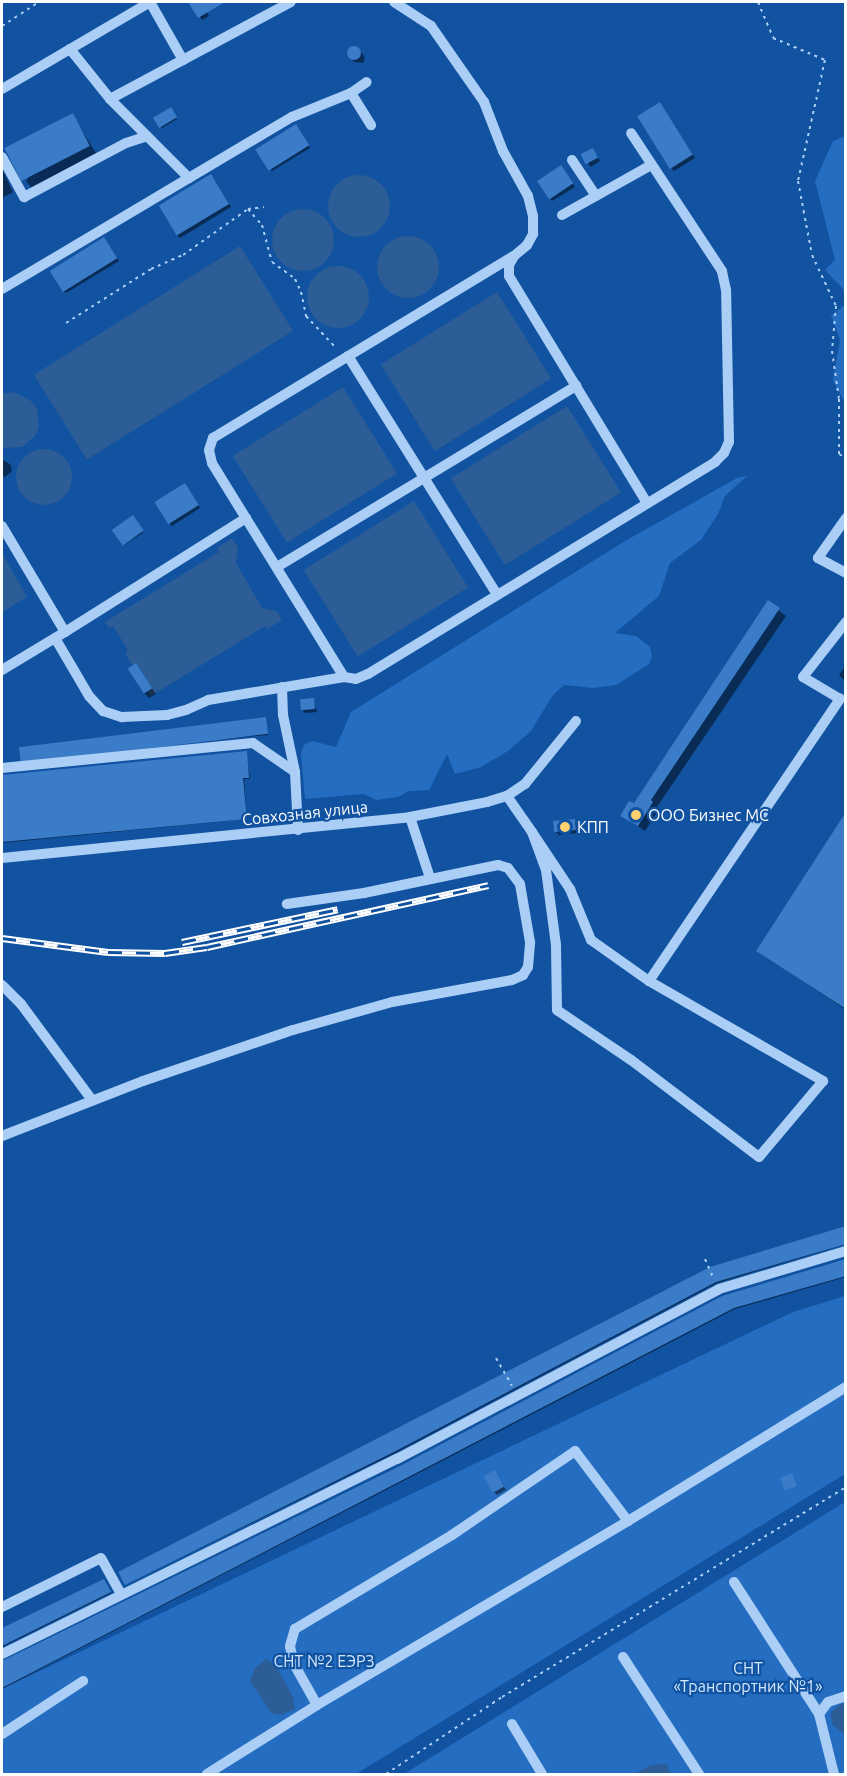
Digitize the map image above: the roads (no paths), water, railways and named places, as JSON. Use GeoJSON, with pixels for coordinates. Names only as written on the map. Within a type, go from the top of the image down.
{"type":"FeatureCollection","features":[{"type":"Feature","properties":{"kind":"street"},"geometry":{"type":"LineString","coordinates":[[2,89],[150,2],[183,60]]}},
{"type":"Feature","properties":{"kind":"street"},"geometry":{"type":"LineString","coordinates":[[110,99],[291,2]]}},
{"type":"Feature","properties":{"kind":"street"},"geometry":{"type":"LineString","coordinates":[[344,677],[212,463],[209,450],[213,438],[514,256],[527,245],[533,234],[533,216],[528,196],[502,152],[484,102],[431,26],[394,2]]}},
{"type":"Feature","properties":{"kind":"street"},"geometry":{"type":"LineString","coordinates":[[70,48],[110,99],[189,178]]}},
{"type":"Feature","properties":{"kind":"street"},"geometry":{"type":"LineString","coordinates":[[2,289],[292,117],[351,93],[367,82]]}},
{"type":"Feature","properties":{"kind":"street"},"geometry":{"type":"LineString","coordinates":[[351,93],[371,125]]}},
{"type":"Feature","properties":{"kind":"street"},"geometry":{"type":"LineString","coordinates":[[2,526],[60,635],[89,696],[103,711],[122,717],[167,715],[186,710],[208,700],[344,677],[357,679],[368,674],[715,462],[724,453],[729,442],[726,290],[722,271],[631,133]]}},
{"type":"Feature","properties":{"kind":"street"},"geometry":{"type":"LineString","coordinates":[[2,157],[24,197],[126,143],[147,136]]}},
{"type":"Feature","properties":{"kind":"street"},"geometry":{"type":"LineString","coordinates":[[572,159],[596,196]]}},
{"type":"Feature","properties":{"kind":"street"},"geometry":{"type":"LineString","coordinates":[[562,215],[651,165]]}},
{"type":"Feature","properties":{"kind":"street"},"geometry":{"type":"LineString","coordinates":[[509,276],[514,256]]}},
{"type":"Feature","properties":{"kind":"street"},"geometry":{"type":"LineString","coordinates":[[486,273],[498,271],[509,276],[647,503]]}},
{"type":"Feature","properties":{"kind":"street"},"geometry":{"type":"LineString","coordinates":[[348,356],[497,594]]}},
{"type":"Feature","properties":{"kind":"street"},"geometry":{"type":"LineString","coordinates":[[277,567],[576,386]]}},
{"type":"Feature","properties":{"kind":"street"},"geometry":{"type":"LineString","coordinates":[[2,670],[246,518]]}},
{"type":"Feature","properties":{"kind":"street"},"geometry":{"type":"LineString","coordinates":[[846,518],[818,558],[846,573]]}},
{"type":"Feature","properties":{"kind":"street"},"geometry":{"type":"LineString","coordinates":[[649,981],[840,699],[803,676],[846,622]]}},
{"type":"Feature","properties":{"kind":"street"},"geometry":{"type":"LineString","coordinates":[[282,687],[283,715],[295,772],[298,830]]}},
{"type":"Feature","properties":{"kind":"street","name":"Совхозная улица"},"geometry":{"type":"LineString","coordinates":[[2,858],[410,817],[507,796],[525,784],[576,721]]}},
{"type":"Feature","properties":{"kind":"street"},"geometry":{"type":"LineString","coordinates":[[2,768],[253,743],[295,772]]}},
{"type":"Feature","properties":{"kind":"street"},"geometry":{"type":"LineString","coordinates":[[507,796],[532,832],[570,889],[591,940],[649,981],[823,1081],[759,1157],[631,1060],[557,1010],[555,934],[546,870],[532,832]]}},
{"type":"Feature","properties":{"kind":"street"},"geometry":{"type":"LineString","coordinates":[[410,817],[430,878]]}},
{"type":"Feature","properties":{"kind":"street"},"geometry":{"type":"LineString","coordinates":[[2,1136],[92,1100],[339,1015],[392,1002],[512,980],[523,975],[528,967],[530,942],[520,884],[508,868],[498,865],[364,893],[287,904]]}},
{"type":"Feature","properties":{"kind":"street"},"geometry":{"type":"LineString","coordinates":[[2,985],[21,1004],[92,1100]]}},
{"type":"Feature","properties":{"kind":"street"},"geometry":{"type":"LineString","coordinates":[[2,1654],[397,1459],[719,1289],[846,1251]]}},
{"type":"Feature","properties":{"kind":"street"},"geometry":{"type":"LineString","coordinates":[[207,1774],[316,1705],[628,1521],[846,1387]]}},
{"type":"Feature","properties":{"kind":"street"},"geometry":{"type":"LineString","coordinates":[[316,1705],[294,1664],[290,1646],[295,1629],[452,1535],[575,1451],[628,1521]]}},
{"type":"Feature","properties":{"kind":"street"},"geometry":{"type":"LineString","coordinates":[[2,1607],[101,1558],[121,1594]]}},
{"type":"Feature","properties":{"kind":"street"},"geometry":{"type":"LineString","coordinates":[[734,1582],[819,1714],[834,1774]]}},
{"type":"Feature","properties":{"kind":"street"},"geometry":{"type":"LineString","coordinates":[[623,1657],[694,1773]]}},
{"type":"Feature","properties":{"kind":"street"},"geometry":{"type":"LineString","coordinates":[[2,1734],[83,1682]]}},
{"type":"Feature","properties":{"kind":"street"},"geometry":{"type":"LineString","coordinates":[[819,1714],[828,1702],[846,1696]]}},
{"type":"Feature","properties":{"kind":"street"},"geometry":{"type":"LineString","coordinates":[[512,1724],[542,1774]]}},
{"type":"Feature","properties":{"kind":"railway"},"geometry":{"type":"LineString","coordinates":[[2,938],[108,952],[165,953],[207,947],[488,885]]}},
{"type":"Feature","properties":{"kind":"railway"},"geometry":{"type":"LineString","coordinates":[[182,942],[338,909]]}},
{"type":"Feature","properties":{"kind":"place","name":"ООО Бизнес МС"},"geometry":{"type":"Point","coordinates":[636,815]}},
{"type":"Feature","properties":{"kind":"place","name":"КПП"},"geometry":{"type":"Point","coordinates":[565,827]}},
{"type":"Feature","properties":{"kind":"park label","name":"СНТ №2 ЕЭРЗ"},"geometry":{"type":"Point","coordinates":[324,1661]}},
{"type":"Feature","properties":{"kind":"park label","name":"СНТ «Транспортник №1»"},"geometry":{"type":"Point","coordinates":[748,1677]}}]}
